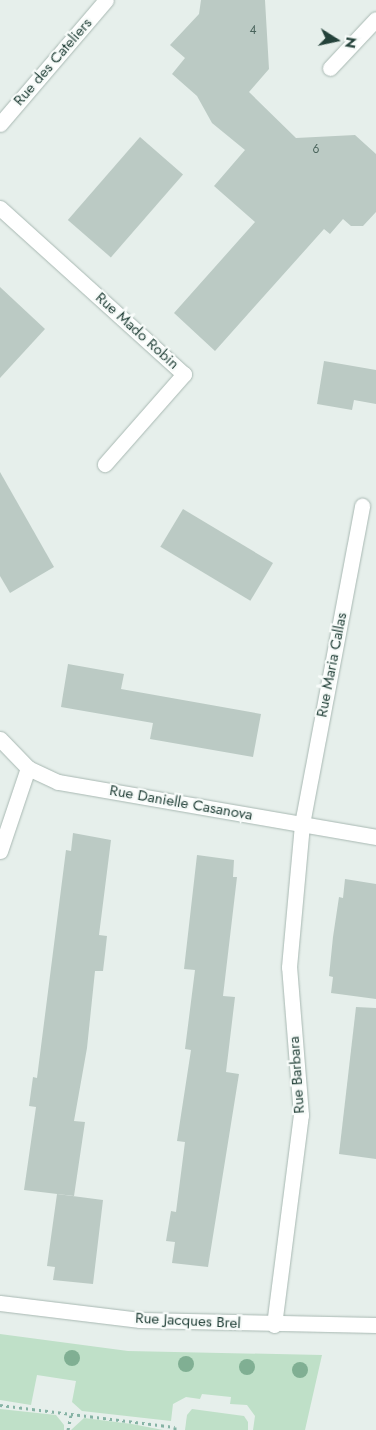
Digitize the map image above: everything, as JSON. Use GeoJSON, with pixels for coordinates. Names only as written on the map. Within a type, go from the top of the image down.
{"type":"FeatureCollection","features":[{"type":"Feature","properties":{"kind":"street","name":"Rue des Cateliers"},"geometry":{"type":"LineString","coordinates":[[0,124],[106,0]]}},
{"type":"Feature","properties":{"kind":"street"},"geometry":{"type":"LineString","coordinates":[[330,68],[376,19]]}},
{"type":"Feature","properties":{"kind":"street","name":"Rue Mado Robin"},"geometry":{"type":"LineString","coordinates":[[0,208],[184,374],[105,464]]}},
{"type":"Feature","properties":{"kind":"street","name":"Rue Maria Callas"},"geometry":{"type":"LineString","coordinates":[[302,824],[362,506]]}},
{"type":"Feature","properties":{"kind":"street","name":"Rue Danielle Casanova"},"geometry":{"type":"LineString","coordinates":[[0,740],[28,768],[58,782],[376,836]]}},
{"type":"Feature","properties":{"kind":"street"},"geometry":{"type":"LineString","coordinates":[[0,851],[28,768]]}},
{"type":"Feature","properties":{"kind":"street","name":"Rue Barbara"},"geometry":{"type":"LineString","coordinates":[[274,1325],[301,1115],[289,967],[302,824]]}},
{"type":"Feature","properties":{"kind":"street","name":"Rue Jacques Brel"},"geometry":{"type":"LineString","coordinates":[[0,1303],[140,1320],[274,1325],[376,1325]]}},
{"type":"Feature","properties":{"kind":"path"},"geometry":{"type":"LineString","coordinates":[[0,1405],[175,1427],[175,1430]]}},
{"type":"Feature","properties":{"kind":"path"},"geometry":{"type":"LineString","coordinates":[[68,1430],[71,1415]]}},
{"type":"Feature","properties":{"kind":"green space"},"geometry":{"type":"Polygon","coordinates":[[[0,1334],[128,1351],[322,1355],[305,1430],[253,1430],[255,1416],[247,1405],[230,1404],[231,1397],[202,1394],[200,1399],[186,1397],[173,1404],[171,1421],[82,1411],[72,1402],[76,1381],[37,1375],[31,1405],[0,1400],[0,1334]]]}},
{"type":"Feature","properties":{"kind":"green space"},"geometry":{"type":"Polygon","coordinates":[[[0,1409],[56,1415],[64,1425],[64,1430],[0,1430],[0,1409]]]}},
{"type":"Feature","properties":{"kind":"green space"},"geometry":{"type":"Polygon","coordinates":[[[192,1409],[244,1416],[248,1422],[248,1430],[185,1430],[187,1415],[192,1409]]]}},
{"type":"Feature","properties":{"kind":"green space"},"geometry":{"type":"Polygon","coordinates":[[[84,1418],[132,1424],[163,1430],[71,1430],[84,1418]]]}},
{"type":"Feature","properties":{"kind":"building"},"geometry":{"type":"Polygon","coordinates":[[[201,0],[265,0],[269,69],[249,92],[296,138],[355,135],[376,154],[376,212],[363,226],[351,226],[343,219],[330,234],[324,229],[215,351],[174,313],[255,222],[214,186],[245,150],[212,123],[197,96],[172,74],[185,58],[170,45],[199,14],[201,0]]]}},
{"type":"Feature","properties":{"kind":"building"},"geometry":{"type":"Polygon","coordinates":[[[140,137],[183,174],[111,257],[68,220],[140,137]]]}},
{"type":"Feature","properties":{"kind":"building"},"geometry":{"type":"Polygon","coordinates":[[[0,287],[45,329],[0,378],[0,287]]]}},
{"type":"Feature","properties":{"kind":"building"},"geometry":{"type":"Polygon","coordinates":[[[324,361],[376,370],[376,404],[354,400],[352,410],[317,404],[324,361]]]}},
{"type":"Feature","properties":{"kind":"building"},"geometry":{"type":"Polygon","coordinates":[[[0,472],[54,567],[10,593],[0,576],[0,472]]]}},
{"type":"Feature","properties":{"kind":"building"},"geometry":{"type":"Polygon","coordinates":[[[183,509],[273,563],[250,601],[160,547],[183,509]]]}},
{"type":"Feature","properties":{"kind":"building"},"geometry":{"type":"Polygon","coordinates":[[[68,664],[124,674],[121,689],[261,714],[253,757],[150,739],[153,723],[61,707],[68,664]]]}},
{"type":"Feature","properties":{"kind":"building"},"geometry":{"type":"Polygon","coordinates":[[[73,833],[111,840],[99,935],[107,936],[103,971],[95,971],[87,1048],[74,1121],[85,1122],[74,1196],[24,1190],[36,1107],[29,1106],[33,1077],[37,1078],[66,850],[71,851],[73,833]]]}},
{"type":"Feature","properties":{"kind":"building"},"geometry":{"type":"Polygon","coordinates":[[[197,855],[234,860],[233,877],[237,877],[223,996],[235,997],[226,1072],[239,1074],[208,1267],[172,1263],[175,1242],[166,1241],[171,1211],[176,1212],[185,1142],[177,1141],[191,1050],[185,1049],[195,970],[184,969],[197,855]]]}},
{"type":"Feature","properties":{"kind":"building"},"geometry":{"type":"Polygon","coordinates":[[[345,879],[376,884],[376,999],[331,993],[333,977],[329,976],[333,937],[339,897],[343,898],[345,879]]]}},
{"type":"Feature","properties":{"kind":"building"},"geometry":{"type":"Polygon","coordinates":[[[356,1007],[376,1008],[376,1159],[339,1154],[356,1007]]]}},
{"type":"Feature","properties":{"kind":"building"},"geometry":{"type":"Polygon","coordinates":[[[57,1194],[103,1200],[93,1284],[53,1280],[55,1267],[47,1266],[57,1194]]]}}]}
